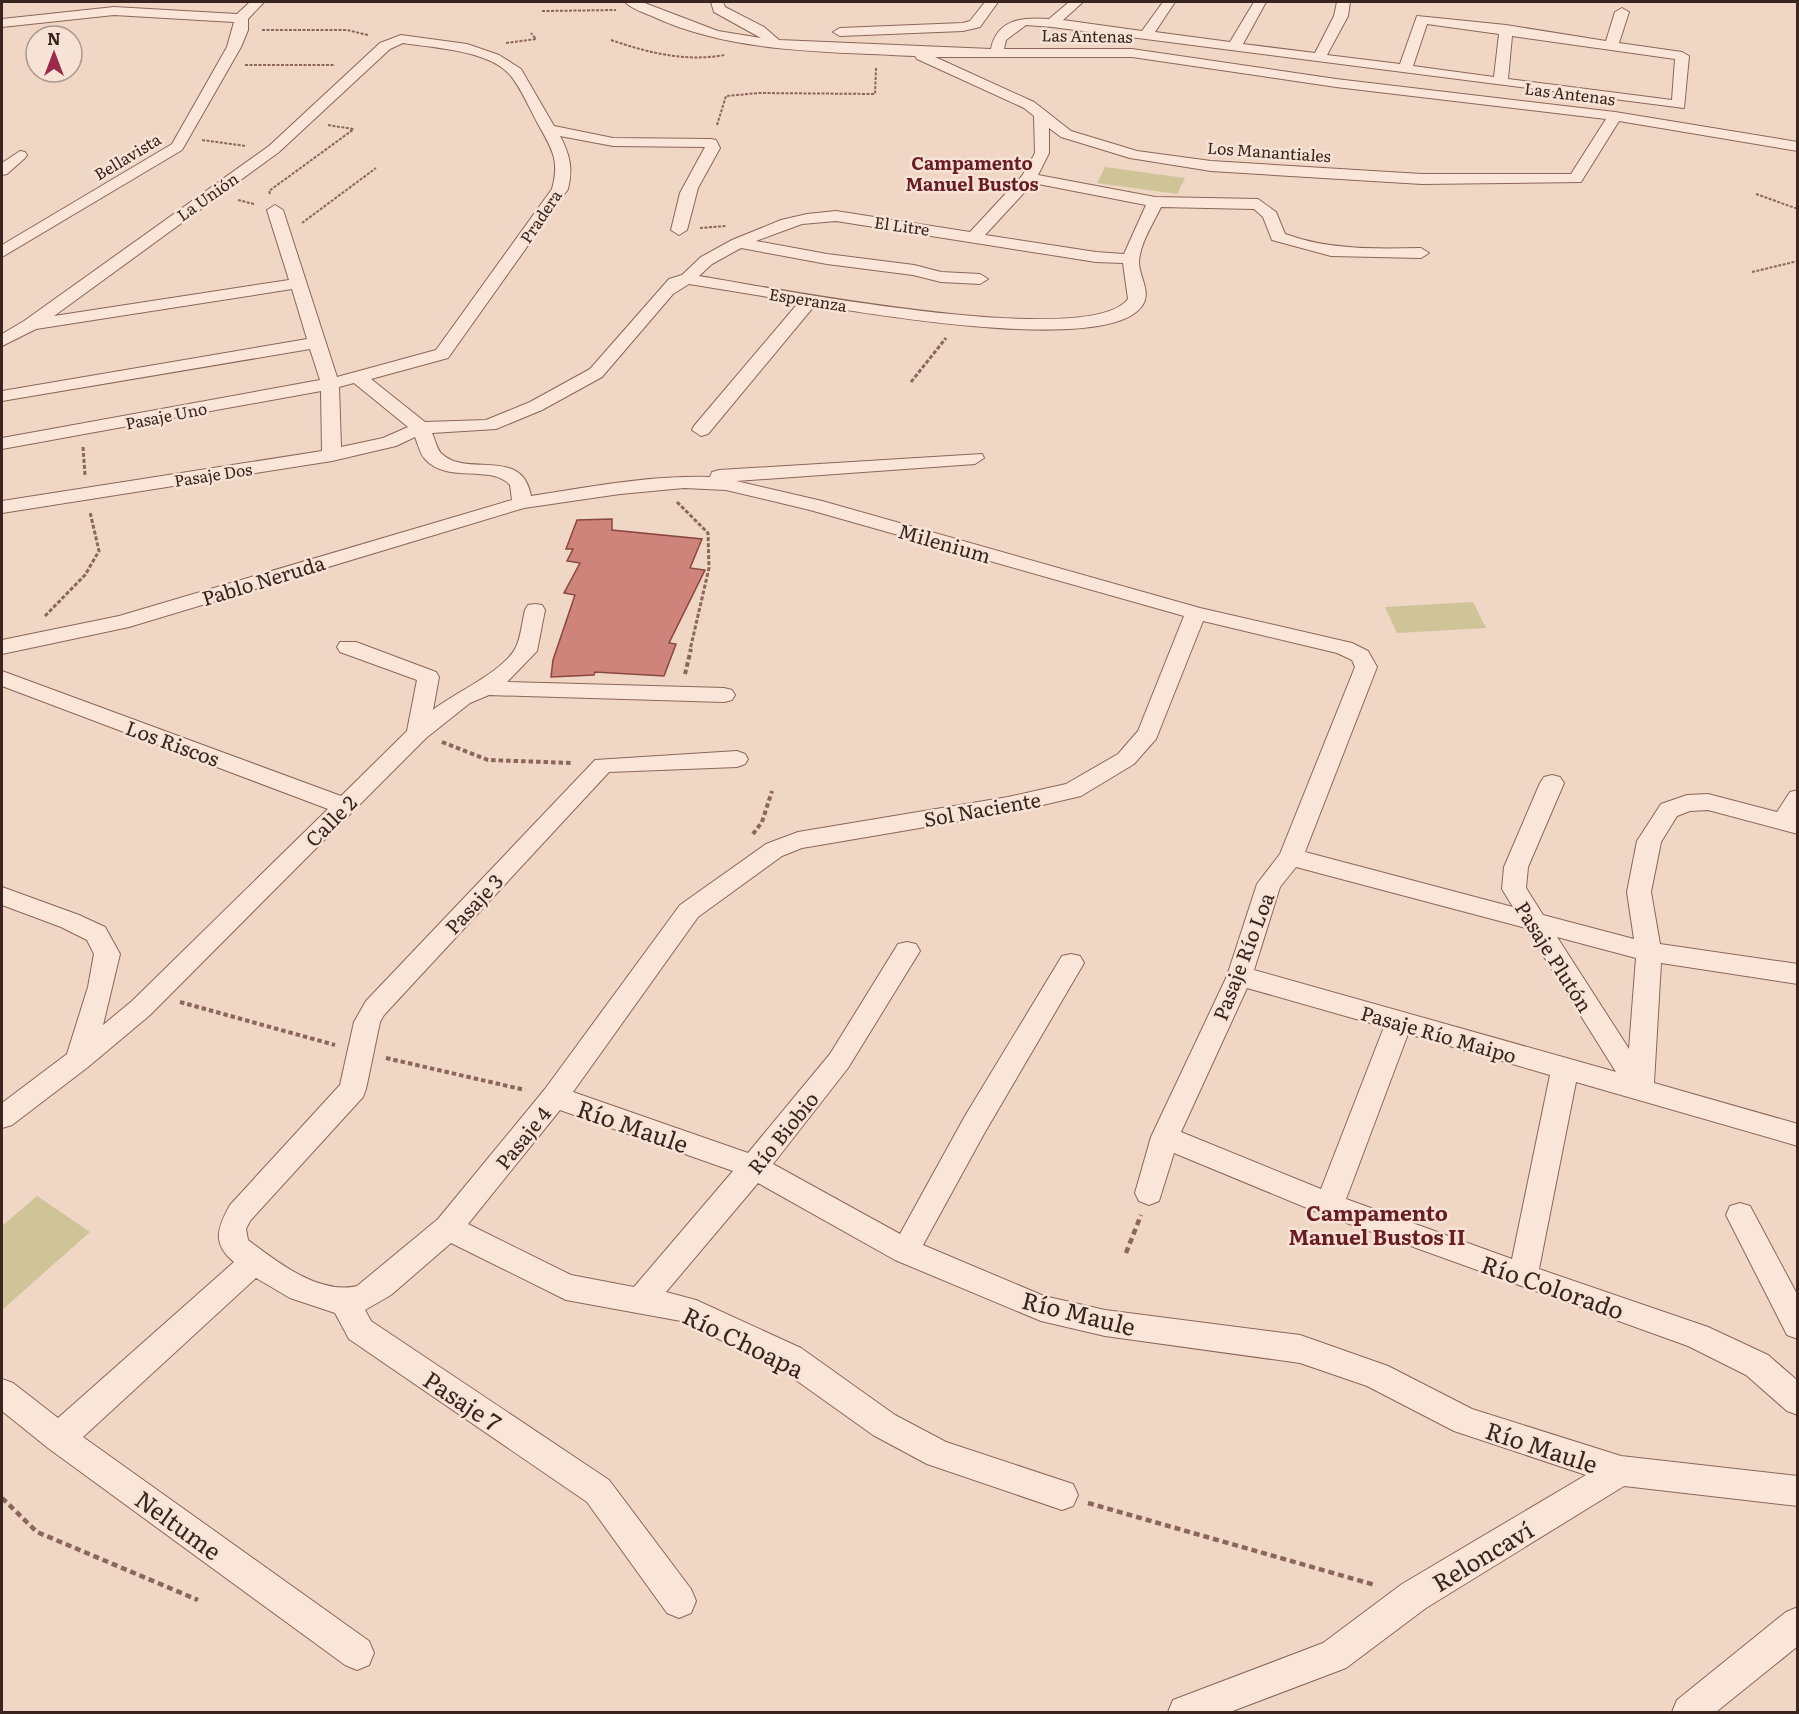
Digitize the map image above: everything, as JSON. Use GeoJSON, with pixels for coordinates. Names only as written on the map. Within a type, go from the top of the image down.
{"type":"FeatureCollection","features":[{"type":"Feature","properties":{"kind":"street"},"geometry":{"type":"LineString","coordinates":[[2,23],[103,11],[147,12],[241,24],[257,2]]}},
{"type":"Feature","properties":{"kind":"street","name":"Las Antenas"},"geometry":{"type":"LineString","coordinates":[[632,2],[716,35],[774,44],[1098,60],[1286,81],[1336,83]]}},
{"type":"Feature","properties":{"kind":"street"},"geometry":{"type":"LineString","coordinates":[[717,2],[719,9],[731,17],[760,28],[777,29]]}},
{"type":"Feature","properties":{"kind":"street"},"geometry":{"type":"LineString","coordinates":[[828,32],[922,31],[963,27],[975,24],[991,2]]}},
{"type":"Feature","properties":{"kind":"street"},"geometry":{"type":"LineString","coordinates":[[1052,23],[1076,2]]}},
{"type":"Feature","properties":{"kind":"street"},"geometry":{"type":"LineString","coordinates":[[1146,35],[1169,2]]}},
{"type":"Feature","properties":{"kind":"street"},"geometry":{"type":"LineString","coordinates":[[1234,47],[1260,2]]}},
{"type":"Feature","properties":{"kind":"street"},"geometry":{"type":"LineString","coordinates":[[1319,58],[1341,16],[1344,2]]}},
{"type":"Feature","properties":{"kind":"street"},"geometry":{"type":"LineString","coordinates":[[1612,45],[1622,12]]}},
{"type":"Feature","properties":{"kind":"street"},"geometry":{"type":"LineString","coordinates":[[997,52],[1000,38],[1023,21],[1052,23],[1679,105],[1682,56],[1506,29],[1422,19],[1404,69]]}},
{"type":"Feature","properties":{"kind":"street","name":"Bellavista"},"geometry":{"type":"LineString","coordinates":[[2,252],[160,159],[184,138],[224,65],[241,24]]}},
{"type":"Feature","properties":{"kind":"street"},"geometry":{"type":"LineString","coordinates":[[760,28],[774,44]]}},
{"type":"Feature","properties":{"kind":"street"},"geometry":{"type":"LineString","coordinates":[[1501,82],[1506,29]]}},
{"type":"Feature","properties":{"kind":"street","name":"La Unión"},"geometry":{"type":"LineString","coordinates":[[2,341],[30,325],[274,149],[385,46],[401,39]]}},
{"type":"Feature","properties":{"kind":"street","name":"Pradera"},"geometry":{"type":"LineString","coordinates":[[330,384],[425,361],[442,354],[560,189],[565,170],[560,150],[551,130],[516,72],[494,58],[467,48],[401,39]]}},
{"type":"Feature","properties":{"kind":"street","name":"Los Manantiales"},"geometry":{"type":"LineString","coordinates":[[912,51],[1029,105],[1041,117],[1066,134],[1135,155],[1211,166],[1422,179],[1576,179],[1615,116]]}},
{"type":"Feature","properties":{"kind":"street","name":"Las Antenas"},"geometry":{"type":"LineString","coordinates":[[944,53],[1132,53],[1336,83],[1615,116],[1797,147]]}},
{"type":"Feature","properties":{"kind":"street"},"geometry":{"type":"LineString","coordinates":[[973,238],[1029,178],[1042,153],[1041,117]]}},
{"type":"Feature","properties":{"kind":"street"},"geometry":{"type":"LineString","coordinates":[[551,130],[613,142],[711,143],[713,148],[693,181],[684,202],[679,230]]}},
{"type":"Feature","properties":{"kind":"street"},"geometry":{"type":"LineString","coordinates":[[2,171],[20,156]]}},
{"type":"Feature","properties":{"kind":"street"},"geometry":{"type":"LineString","coordinates":[[1029,178],[1155,202],[1258,204],[1270,215],[1278,237],[1305,248],[1334,252],[1421,253]]}},
{"type":"Feature","properties":{"kind":"street"},"geometry":{"type":"LineString","coordinates":[[1131,259],[1155,202]]}},
{"type":"Feature","properties":{"kind":"street"},"geometry":{"type":"LineString","coordinates":[[275,210],[299,283],[315,343],[330,384],[332,455]]}},
{"type":"Feature","properties":{"kind":"street","name":"El Litre"},"geometry":{"type":"LineString","coordinates":[[688,279],[692,273],[716,254],[741,243],[799,220],[836,216],[1096,257],[1131,259]]}},
{"type":"Feature","properties":{"kind":"street"},"geometry":{"type":"LineString","coordinates":[[741,243],[827,259],[914,270],[941,277],[980,279]]}},
{"type":"Feature","properties":{"kind":"street","name":"Esperanza"},"geometry":{"type":"LineString","coordinates":[[688,279],[810,300],[1027,326],[1067,327],[1102,323],[1122,316],[1134,305],[1138,290],[1131,259]]}},
{"type":"Feature","properties":{"kind":"street"},"geometry":{"type":"LineString","coordinates":[[421,428],[489,425],[536,406],[596,373],[667,290],[675,283],[688,279]]}},
{"type":"Feature","properties":{"kind":"street"},"geometry":{"type":"LineString","coordinates":[[30,325],[299,283]]}},
{"type":"Feature","properties":{"kind":"street"},"geometry":{"type":"LineString","coordinates":[[701,430],[810,300]]}},
{"type":"Feature","properties":{"kind":"street"},"geometry":{"type":"LineString","coordinates":[[2,396],[315,343]]}},
{"type":"Feature","properties":{"kind":"street"},"geometry":{"type":"LineString","coordinates":[[358,378],[421,428],[432,456],[449,467],[502,472],[513,477],[519,484],[522,503]]}},
{"type":"Feature","properties":{"kind":"street","name":"Pasaje Uno"},"geometry":{"type":"LineString","coordinates":[[2,444],[330,384]]}},
{"type":"Feature","properties":{"kind":"street","name":"Pasaje Dos"},"geometry":{"type":"LineString","coordinates":[[2,507],[332,455],[389,442],[421,428]]}},
{"type":"Feature","properties":{"kind":"street"},"geometry":{"type":"LineString","coordinates":[[684,482],[738,473],[975,458]]}},
{"type":"Feature","properties":{"kind":"street","name":"Milenium"},"geometry":{"type":"LineString","coordinates":[[522,503],[660,484],[684,482],[726,484],[815,504],[1196,613],[1344,648],[1360,656]]}},
{"type":"Feature","properties":{"kind":"street","name":"Pablo Neruda"},"geometry":{"type":"LineString","coordinates":[[2,647],[122,622],[522,503]]}},
{"type":"Feature","properties":{"kind":"street"},"geometry":{"type":"LineString","coordinates":[[487,688],[526,651],[535,610]]}},
{"type":"Feature","properties":{"kind":"street","name":"Sol Naciente"},"geometry":{"type":"LineString","coordinates":[[689,911],[774,850],[798,840],[1008,805],[1073,790],[1126,759],[1148,735],[1196,613]]}},
{"type":"Feature","properties":{"kind":"street"},"geometry":{"type":"LineString","coordinates":[[348,647],[428,677],[418,733]]}},
{"type":"Feature","properties":{"kind":"street","name":"Pasaje Río Loa"},"geometry":{"type":"LineString","coordinates":[[1149,1193],[1165,1137],[1239,976],[1269,884],[1291,857],[1366,667],[1360,656]]}},
{"type":"Feature","properties":{"kind":"street","name":"Los Riscos"},"geometry":{"type":"LineString","coordinates":[[2,678],[344,806]]}},
{"type":"Feature","properties":{"kind":"street","name":"Calle 2"},"geometry":{"type":"LineString","coordinates":[[2,1117],[79,1060],[141,1008],[418,733],[462,698],[487,688],[724,695]]}},
{"type":"Feature","properties":{"kind":"street"},"geometry":{"type":"LineString","coordinates":[[603,765],[737,759]]}},
{"type":"Feature","properties":{"kind":"street","name":"Pasaje 3"},"geometry":{"type":"LineString","coordinates":[[254,1262],[235,1246],[232,1229],[240,1213],[353,1089],[367,1022],[375,1008],[603,765]]}},
{"type":"Feature","properties":{"kind":"street","name":"Pasaje Plutón"},"geometry":{"type":"LineString","coordinates":[[1552,783],[1516,867],[1514,889],[1531,920],[1640,1088]]}},
{"type":"Feature","properties":{"kind":"street"},"geometry":{"type":"LineString","coordinates":[[1640,1088],[1649,952],[1638,892],[1649,841],[1670,810],[1687,803],[1708,802],[1791,824],[1797,798]]}},
{"type":"Feature","properties":{"kind":"street"},"geometry":{"type":"LineString","coordinates":[[1291,857],[1649,952],[1797,974]]}},
{"type":"Feature","properties":{"kind":"street"},"geometry":{"type":"LineString","coordinates":[[2,896],[70,921],[96,934],[107,954],[101,987],[79,1060]]}},
{"type":"Feature","properties":{"kind":"street","name":"Pasaje 4"},"geometry":{"type":"LineString","coordinates":[[345,1302],[365,1297],[381,1286],[448,1228],[555,1097],[689,911]]}},
{"type":"Feature","properties":{"kind":"street","name":"Río Biobio"},"geometry":{"type":"LineString","coordinates":[[641,1300],[754,1167],[839,1061],[907,951]]}},
{"type":"Feature","properties":{"kind":"street"},"geometry":{"type":"LineString","coordinates":[[905,1251],[975,1124],[1071,963]]}},
{"type":"Feature","properties":{"kind":"street","name":"Pasaje Río Maipo"},"geometry":{"type":"LineString","coordinates":[[1239,976],[1565,1069],[1640,1088],[1797,1135]]}},
{"type":"Feature","properties":{"kind":"street"},"geometry":{"type":"LineString","coordinates":[[1329,1205],[1399,1022]]}},
{"type":"Feature","properties":{"kind":"street"},"geometry":{"type":"LineString","coordinates":[[1523,1276],[1565,1069]]}},
{"type":"Feature","properties":{"kind":"street","name":"Río Maule"},"geometry":{"type":"LineString","coordinates":[[555,1097],[754,1167],[905,1251],[1041,1308],[1105,1323],[1300,1349],[1377,1376],[1465,1421],[1621,1471]]}},
{"type":"Feature","properties":{"kind":"street","name":"Río Colorado"},"geometry":{"type":"LineString","coordinates":[[1165,1137],[1329,1205],[1523,1276],[1697,1335],[1757,1365],[1797,1401]]}},
{"type":"Feature","properties":{"kind":"street"},"geometry":{"type":"LineString","coordinates":[[1740,1215],[1797,1326]]}},
{"type":"Feature","properties":{"kind":"street","name":"Río Choapa"},"geometry":{"type":"LineString","coordinates":[[448,1228],[566,1287],[685,1310],[790,1358],[884,1425],[938,1454],[1062,1495]]}},
{"type":"Feature","properties":{"kind":"street"},"geometry":{"type":"LineString","coordinates":[[59,1438],[254,1262],[319,1298],[345,1302]]}},
{"type":"Feature","properties":{"kind":"street","name":"Pasaje 7"},"geometry":{"type":"LineString","coordinates":[[345,1302],[360,1330],[598,1491],[679,1601]]}},
{"type":"Feature","properties":{"kind":"street","name":"Neltume"},"geometry":{"type":"LineString","coordinates":[[2,1393],[59,1438],[357,1653]]}},
{"type":"Feature","properties":{"kind":"street"},"geometry":{"type":"LineString","coordinates":[[1621,1471],[1797,1491]]}},
{"type":"Feature","properties":{"kind":"street","name":"Reloncaví"},"geometry":{"type":"LineString","coordinates":[[1185,1713],[1334,1656],[1414,1596],[1621,1471]]}},
{"type":"Feature","properties":{"kind":"street"},"geometry":{"type":"LineString","coordinates":[[1689,1713],[1797,1624]]}},
{"type":"Feature","properties":{"kind":"path"},"geometry":{"type":"LineString","coordinates":[[542,11],[650,10]]}},
{"type":"Feature","properties":{"kind":"path"},"geometry":{"type":"LineString","coordinates":[[241,24],[347,30],[369,35],[396,32],[401,39]]}},
{"type":"Feature","properties":{"kind":"path"},"geometry":{"type":"LineString","coordinates":[[611,40],[648,53],[690,59],[714,57],[774,44]]}},
{"type":"Feature","properties":{"kind":"path"},"geometry":{"type":"LineString","coordinates":[[711,143],[726,96],[759,93],[875,94],[876,63],[886,49]]}},
{"type":"Feature","properties":{"kind":"path"},"geometry":{"type":"LineString","coordinates":[[224,65],[307,63],[362,67]]}},
{"type":"Feature","properties":{"kind":"path"},"geometry":{"type":"LineString","coordinates":[[275,210],[269,191],[354,129]]}},
{"type":"Feature","properties":{"kind":"path"},"geometry":{"type":"LineString","coordinates":[[184,138],[274,149]]}},
{"type":"Feature","properties":{"kind":"path"},"geometry":{"type":"LineString","coordinates":[[284,236],[376,168]]}},
{"type":"Feature","properties":{"kind":"path"},"geometry":{"type":"LineString","coordinates":[[211,193],[275,210]]}},
{"type":"Feature","properties":{"kind":"path"},"geometry":{"type":"LineString","coordinates":[[1756,194],[1797,209]]}},
{"type":"Feature","properties":{"kind":"path"},"geometry":{"type":"LineString","coordinates":[[679,230],[734,225]]}},
{"type":"Feature","properties":{"kind":"path"},"geometry":{"type":"LineString","coordinates":[[1752,272],[1797,261]]}},
{"type":"Feature","properties":{"kind":"path"},"geometry":{"type":"LineString","coordinates":[[911,382],[961,318]]}},
{"type":"Feature","properties":{"kind":"path"},"geometry":{"type":"LineString","coordinates":[[660,484],[708,533],[709,568],[680,695]]}},
{"type":"Feature","properties":{"kind":"path"},"geometry":{"type":"LineString","coordinates":[[47,615],[85,575],[99,550],[86,494]]}},
{"type":"Feature","properties":{"kind":"path"},"geometry":{"type":"LineString","coordinates":[[418,733],[488,760],[603,765]]}},
{"type":"Feature","properties":{"kind":"path"},"geometry":{"type":"LineString","coordinates":[[1126,1253],[1149,1193]]}},
{"type":"Feature","properties":{"kind":"path"},"geometry":{"type":"LineString","coordinates":[[1062,1495],[1414,1596]]}},
{"type":"Feature","properties":{"kind":"path"},"geometry":{"type":"LineString","coordinates":[[2,1498],[37,1532],[198,1600]]}},
{"type":"Feature","properties":{"kind":"shaded area"},"geometry":{"type":"Polygon","coordinates":[[[1105,167],[1185,178],[1177,194],[1097,183],[1105,167]]]}},
{"type":"Feature","properties":{"kind":"shaded area"},"geometry":{"type":"Polygon","coordinates":[[[1473,602],[1486,628],[1397,633],[1385,607],[1473,602]]]}},
{"type":"Feature","properties":{"kind":"shaded area"},"geometry":{"type":"Polygon","coordinates":[[[37,1196],[90,1232],[2,1310],[2,1226],[37,1196]]]}},
{"type":"Feature","properties":{"kind":"building"},"geometry":{"type":"Polygon","coordinates":[[[612,519],[612,530],[702,539],[690,568],[705,570],[669,643],[676,644],[664,676],[595,672],[594,675],[551,677],[553,660],[575,595],[564,593],[580,563],[567,561],[573,549],[566,549],[577,520],[612,519]]]}},
{"type":"Feature","properties":{"kind":"district","name":"Campamento Manuel Bustos"},"geometry":{"type":"Point","coordinates":[972,172]}},
{"type":"Feature","properties":{"kind":"district","name":"Campamento Manuel Bustos II"},"geometry":{"type":"Point","coordinates":[1377,1223]}}]}
